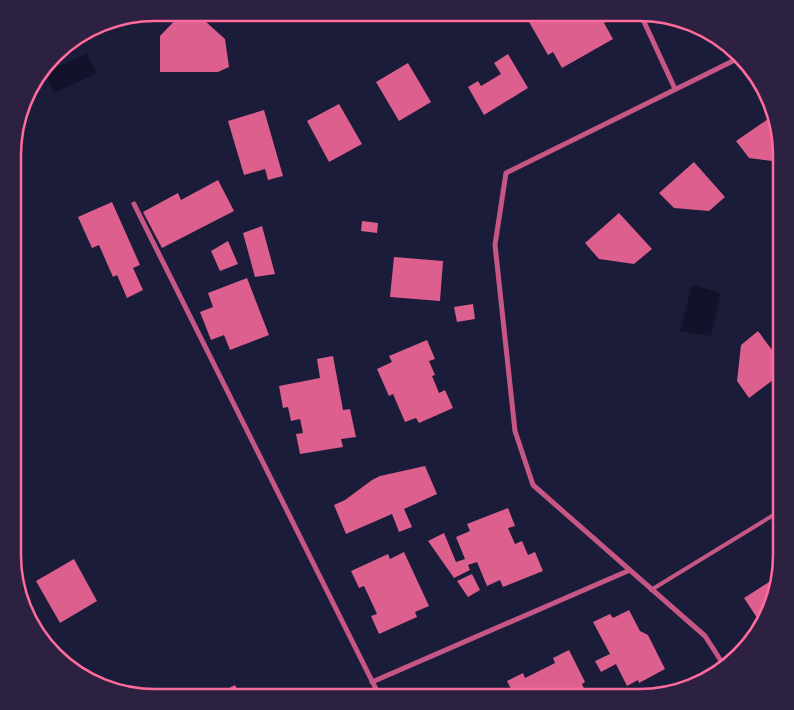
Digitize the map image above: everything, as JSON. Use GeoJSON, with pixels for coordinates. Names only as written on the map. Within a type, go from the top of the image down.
{"type":"FeatureCollection","features":[{"type":"Feature","properties":{"kind":"street"},"geometry":{"type":"LineString","coordinates":[[644,22],[675,89]]}},
{"type":"Feature","properties":{"kind":"street"},"geometry":{"type":"LineString","coordinates":[[721,661],[705,636],[533,485],[515,431],[495,245],[506,173],[734,60]]}},
{"type":"Feature","properties":{"kind":"street"},"geometry":{"type":"LineString","coordinates":[[134,204],[375,689]]}},
{"type":"Feature","properties":{"kind":"street"},"geometry":{"type":"LineString","coordinates":[[372,682],[630,570]]}},
{"type":"Feature","properties":{"kind":"lane"},"geometry":{"type":"LineString","coordinates":[[652,590],[773,515]]}},
{"type":"Feature","properties":{"kind":"shaded area"},"geometry":{"type":"Polygon","coordinates":[[[87,54],[97,73],[54,93],[47,77],[53,68],[87,54]]]}},
{"type":"Feature","properties":{"kind":"shaded area"},"geometry":{"type":"Polygon","coordinates":[[[692,285],[721,293],[711,336],[680,331],[692,285]]]}},
{"type":"Feature","properties":{"kind":"building"},"geometry":{"type":"Polygon","coordinates":[[[174,21],[205,21],[225,39],[229,67],[218,72],[160,72],[160,36],[174,21]]]}},
{"type":"Feature","properties":{"kind":"building"},"geometry":{"type":"Polygon","coordinates":[[[529,22],[605,22],[604,23],[613,39],[562,68],[553,52],[548,55],[529,22]]]}},
{"type":"Feature","properties":{"kind":"building"},"geometry":{"type":"Polygon","coordinates":[[[508,54],[528,88],[484,115],[468,87],[478,81],[481,86],[501,74],[494,63],[508,54]]]}},
{"type":"Feature","properties":{"kind":"building"},"geometry":{"type":"Polygon","coordinates":[[[408,63],[431,102],[399,121],[376,82],[408,63]]]}},
{"type":"Feature","properties":{"kind":"building"},"geometry":{"type":"Polygon","coordinates":[[[339,104],[362,144],[329,162],[307,121],[339,104]]]}},
{"type":"Feature","properties":{"kind":"building"},"geometry":{"type":"Polygon","coordinates":[[[264,110],[283,176],[268,180],[265,169],[244,175],[228,121],[264,110]]]}},
{"type":"Feature","properties":{"kind":"building"},"geometry":{"type":"Polygon","coordinates":[[[768,119],[772,137],[772,161],[749,158],[736,141],[768,119]]]}},
{"type":"Feature","properties":{"kind":"building"},"geometry":{"type":"Polygon","coordinates":[[[694,162],[725,197],[709,211],[674,208],[659,193],[694,162]]]}},
{"type":"Feature","properties":{"kind":"building"},"geometry":{"type":"Polygon","coordinates":[[[218,180],[234,211],[162,248],[143,212],[178,193],[181,200],[218,180]]]}},
{"type":"Feature","properties":{"kind":"building"},"geometry":{"type":"Polygon","coordinates":[[[112,202],[140,265],[133,268],[143,290],[127,298],[117,275],[113,277],[99,245],[92,248],[78,217],[112,202]]]}},
{"type":"Feature","properties":{"kind":"building"},"geometry":{"type":"Polygon","coordinates":[[[619,213],[652,249],[634,264],[599,259],[585,243],[619,213]]]}},
{"type":"Feature","properties":{"kind":"building"},"geometry":{"type":"Polygon","coordinates":[[[362,221],[378,223],[377,233],[361,231],[362,221]]]}},
{"type":"Feature","properties":{"kind":"building"},"geometry":{"type":"Polygon","coordinates":[[[262,226],[275,274],[255,277],[243,233],[262,226]]]}},
{"type":"Feature","properties":{"kind":"building"},"geometry":{"type":"Polygon","coordinates":[[[228,241],[238,264],[220,271],[211,251],[228,241]]]}},
{"type":"Feature","properties":{"kind":"building"},"geometry":{"type":"Polygon","coordinates":[[[394,257],[443,261],[440,301],[390,297],[394,257]]]}},
{"type":"Feature","properties":{"kind":"building"},"geometry":{"type":"Polygon","coordinates":[[[247,278],[269,335],[230,350],[224,335],[211,340],[200,312],[213,307],[208,293],[247,278]]]}},
{"type":"Feature","properties":{"kind":"building"},"geometry":{"type":"Polygon","coordinates":[[[473,304],[475,319],[457,322],[454,307],[473,304]]]}},
{"type":"Feature","properties":{"kind":"building"},"geometry":{"type":"Polygon","coordinates":[[[758,331],[773,351],[773,380],[749,398],[737,381],[741,345],[758,331]]]}},
{"type":"Feature","properties":{"kind":"building"},"geometry":{"type":"Polygon","coordinates":[[[427,340],[435,359],[429,361],[435,375],[432,376],[439,393],[445,390],[453,408],[419,423],[416,418],[405,422],[393,394],[389,396],[377,369],[392,362],[389,356],[427,340]]]}},
{"type":"Feature","properties":{"kind":"building"},"geometry":{"type":"Polygon","coordinates":[[[333,356],[343,410],[350,409],[356,437],[341,439],[343,447],[300,454],[296,434],[303,433],[300,419],[291,421],[288,407],[283,408],[279,386],[320,378],[317,359],[333,356]]]}},
{"type":"Feature","properties":{"kind":"building"},"geometry":{"type":"Polygon","coordinates":[[[425,466],[437,494],[404,509],[412,527],[399,532],[392,514],[346,534],[334,505],[345,500],[380,476],[425,466]]]}},
{"type":"Feature","properties":{"kind":"building"},"geometry":{"type":"Polygon","coordinates":[[[508,508],[515,526],[508,528],[515,544],[522,541],[528,555],[535,552],[543,571],[503,587],[500,580],[487,586],[477,562],[468,565],[470,570],[454,578],[428,541],[444,533],[456,562],[465,559],[456,537],[470,531],[467,524],[508,508]]]}},
{"type":"Feature","properties":{"kind":"building"},"geometry":{"type":"Polygon","coordinates":[[[404,552],[429,606],[415,612],[417,617],[379,634],[371,616],[377,614],[364,586],[359,588],[351,571],[388,554],[390,559],[404,552]]]}},
{"type":"Feature","properties":{"kind":"building"},"geometry":{"type":"Polygon","coordinates":[[[74,559],[97,601],[60,623],[36,581],[74,559]]]}},
{"type":"Feature","properties":{"kind":"building"},"geometry":{"type":"Polygon","coordinates":[[[472,574],[480,590],[468,597],[457,581],[472,574]]]}},
{"type":"Feature","properties":{"kind":"building"},"geometry":{"type":"Polygon","coordinates":[[[770,582],[763,606],[757,618],[744,598],[770,582]]]}},
{"type":"Feature","properties":{"kind":"building"},"geometry":{"type":"Polygon","coordinates":[[[629,610],[640,631],[648,635],[665,669],[639,683],[638,680],[627,686],[616,664],[601,672],[595,661],[610,654],[593,622],[610,614],[613,618],[629,610]]]}},
{"type":"Feature","properties":{"kind":"building"},"geometry":{"type":"Polygon","coordinates":[[[569,650],[585,682],[582,684],[584,688],[511,688],[507,681],[523,673],[525,678],[555,663],[553,658],[569,650]]]}},
{"type":"Feature","properties":{"kind":"building"},"geometry":{"type":"Polygon","coordinates":[[[235,685],[237,689],[227,689],[235,685]]]}}]}
